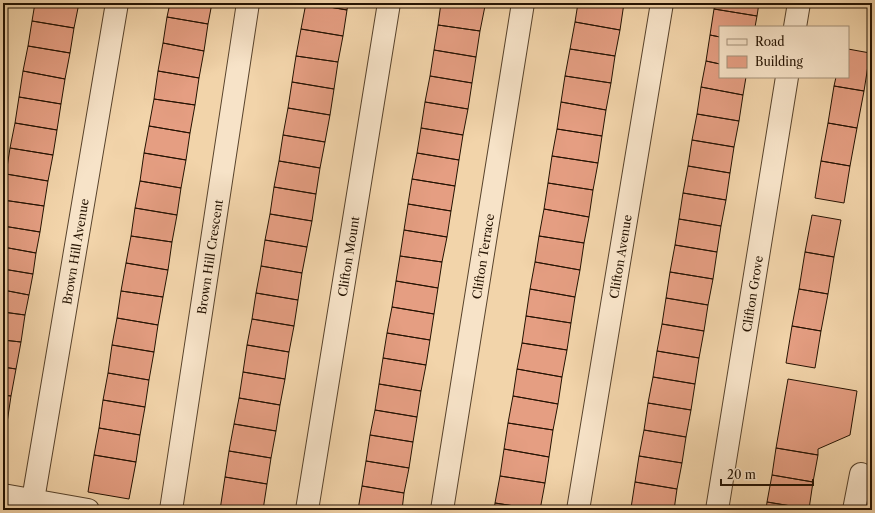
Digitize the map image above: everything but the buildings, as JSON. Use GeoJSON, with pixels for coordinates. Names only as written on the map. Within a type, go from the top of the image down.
{"type":"FeatureCollection","features":[{"type":"Feature","properties":{"kind":"street","name":"Brown Hill Avenue"},"geometry":{"type":"LineString","coordinates":[[33,500],[117,3]]}},
{"type":"Feature","properties":{"kind":"street","name":"Brown Hill Crescent"},"geometry":{"type":"LineString","coordinates":[[171,510],[248,3]]}},
{"type":"Feature","properties":{"kind":"street","name":"Clifton Mount"},"geometry":{"type":"LineString","coordinates":[[307,510],[390,3]]}},
{"type":"Feature","properties":{"kind":"street","name":"Clifton Terrace"},"geometry":{"type":"LineString","coordinates":[[442,510],[524,3]]}},
{"type":"Feature","properties":{"kind":"street","name":"Clifton Avenue"},"geometry":{"type":"LineString","coordinates":[[578,510],[662,3]]}},
{"type":"Feature","properties":{"kind":"street"},"geometry":{"type":"LineString","coordinates":[[795,26],[799,3]]}},
{"type":"Feature","properties":{"kind":"street","name":"Clifton Grove"},"geometry":{"type":"LineString","coordinates":[[717,510],[787,78]]}},
{"type":"Feature","properties":{"kind":"street"},"geometry":{"type":"LineString","coordinates":[[854,510],[861,474]]}},
{"type":"Feature","properties":{"kind":"street"},"geometry":{"type":"LineString","coordinates":[[3,495],[88,510]]}}]}
